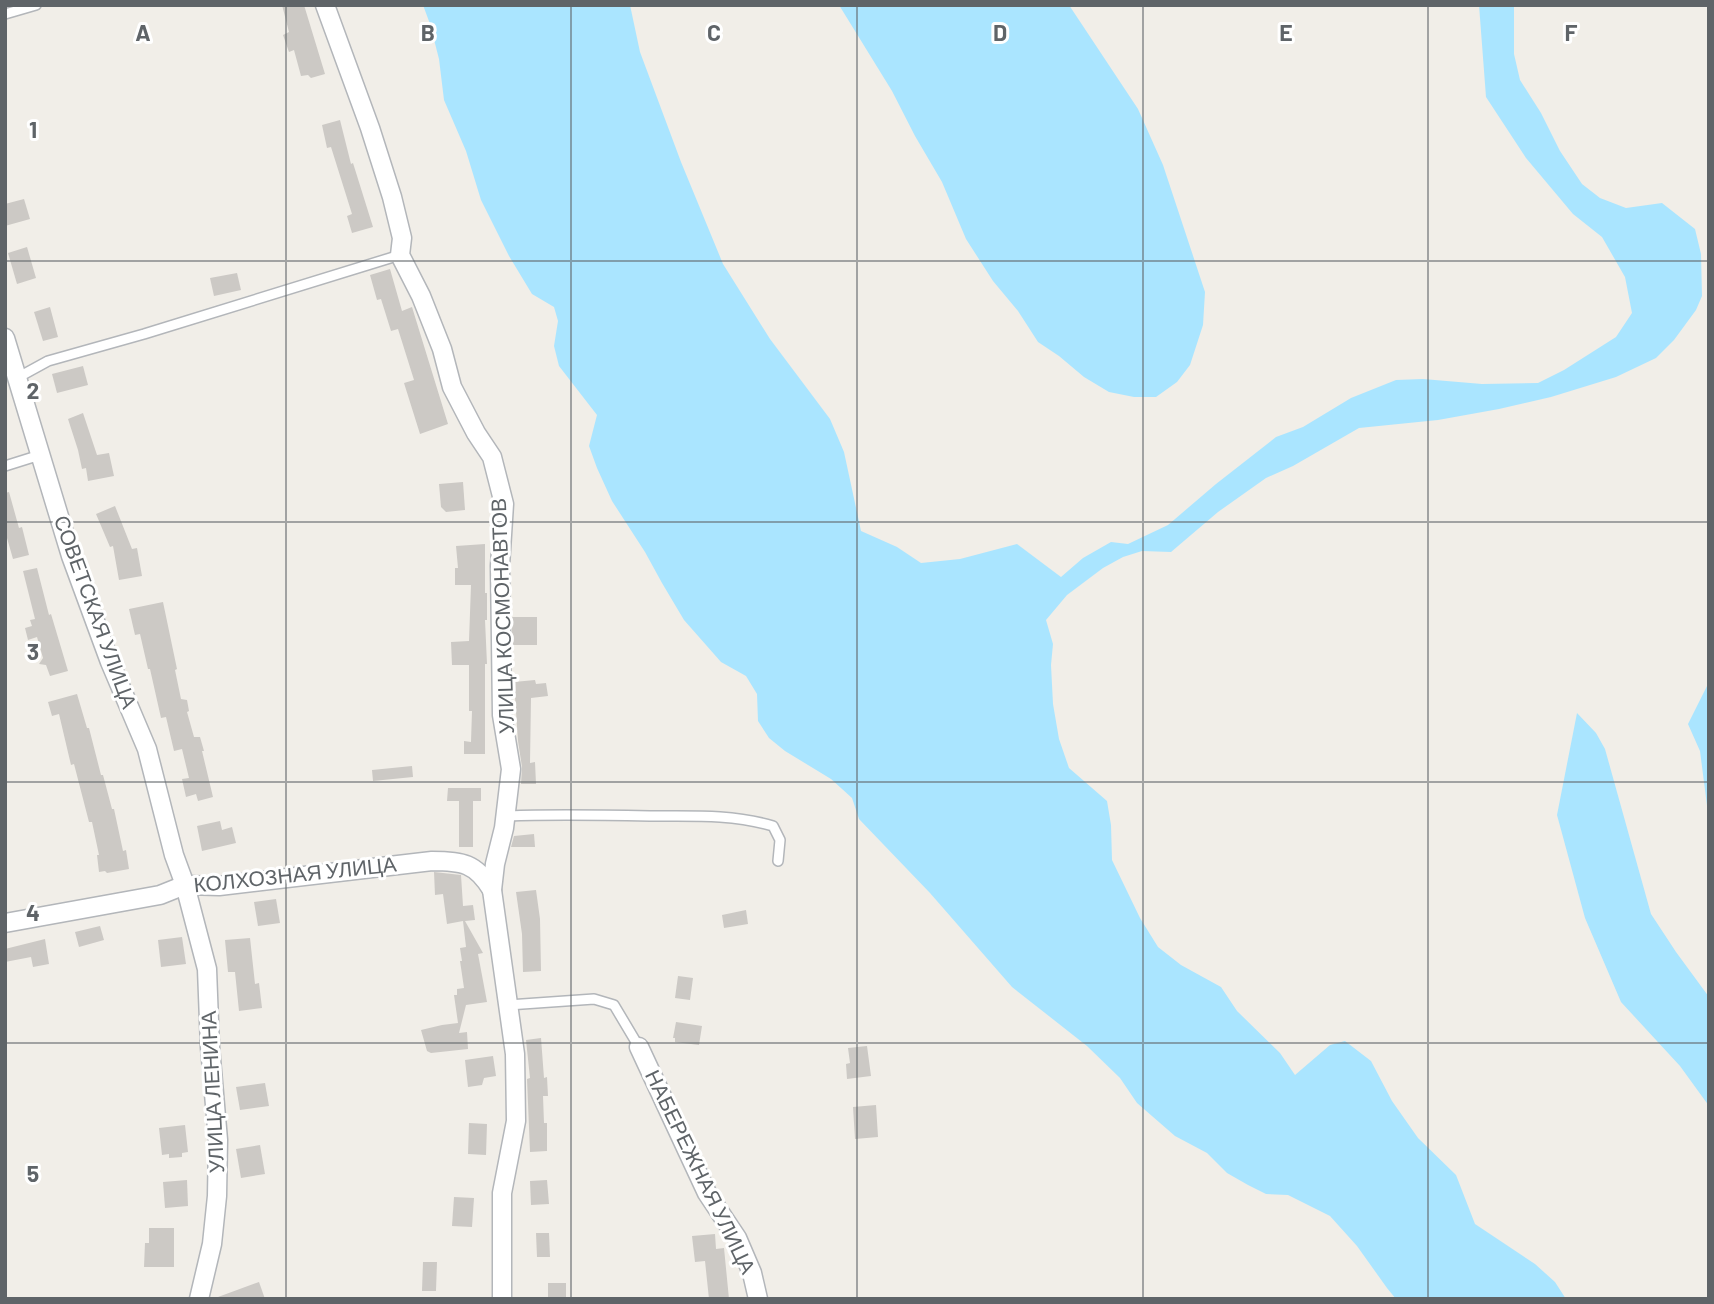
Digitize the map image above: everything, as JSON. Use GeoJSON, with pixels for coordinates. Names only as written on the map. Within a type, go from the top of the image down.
{"type":"FeatureCollection","features":[{"type":"Feature","properties":{"kind":"street","name":"УЛИЦА КОСМОНАВТОВ"},"geometry":{"type":"LineString","coordinates":[[325,5],[392,197],[402,237],[400,255],[421,296],[442,349],[452,387],[492,457],[504,504],[500,565],[502,715],[511,769],[506,817],[492,890],[515,1054],[516,1121],[502,1193],[502,1299]]}},
{"type":"Feature","properties":{"kind":"street","name":"СОВЕТСКАЯ УЛИЦА"},"geometry":{"type":"LineString","coordinates":[[5,338],[71,556],[110,662],[147,749],[174,855],[185,886]]}},
{"type":"Feature","properties":{"kind":"street","name":"КОЛХОЗНАЯ УЛИЦА"},"geometry":{"type":"LineString","coordinates":[[5,923],[160,895],[185,886],[219,886],[432,861],[454,861],[469,865],[484,876],[492,890]]}},
{"type":"Feature","properties":{"kind":"street","name":"УЛИЦА ЛЕНИНА"},"geometry":{"type":"LineString","coordinates":[[185,886],[207,969],[218,1140],[217,1196],[212,1244],[199,1299]]}},
{"type":"Feature","properties":{"kind":"street","name":"НАБЕРЕЖНАЯ УЛИЦА"},"geometry":{"type":"LineString","coordinates":[[639,1047],[707,1193],[737,1238],[752,1273],[758,1299]]}},
{"type":"Feature","properties":{"kind":"lane"},"geometry":{"type":"LineString","coordinates":[[5,14],[36,5]]}},
{"type":"Feature","properties":{"kind":"lane"},"geometry":{"type":"LineString","coordinates":[[17,378],[48,361],[400,255]]}},
{"type":"Feature","properties":{"kind":"lane"},"geometry":{"type":"LineString","coordinates":[[5,466],[40,455]]}},
{"type":"Feature","properties":{"kind":"lane"},"geometry":{"type":"LineString","coordinates":[[506,817],[563,814],[752,820],[773,826],[780,840],[778,861]]}},
{"type":"Feature","properties":{"kind":"lane"},"geometry":{"type":"LineString","coordinates":[[508,1004],[594,999],[614,1005],[639,1047]]}},
{"type":"Feature","properties":{"kind":"water"},"geometry":{"type":"Polygon","coordinates":[[[423,5],[630,5],[640,52],[723,264],[770,339],[830,419],[844,452],[861,531],[897,547],[921,563],[960,559],[1017,544],[1061,577],[1083,558],[1111,542],[1128,544],[1168,525],[1276,437],[1303,427],[1351,398],[1396,380],[1423,379],[1482,384],[1538,383],[1616,337],[1632,313],[1625,277],[1602,237],[1573,214],[1526,158],[1486,97],[1479,5],[1514,5],[1514,54],[1520,80],[1582,184],[1600,198],[1626,208],[1662,203],[1695,229],[1701,254],[1702,296],[1696,310],[1674,340],[1656,358],[1616,377],[1551,397],[1438,420],[1359,428],[1293,466],[1266,478],[1218,512],[1171,552],[1142,551],[1103,568],[1067,595],[1046,620],[1053,644],[1053,704],[1059,739],[1069,768],[1107,801],[1112,860],[1140,918],[1158,947],[1181,965],[1221,987],[1237,1011],[1280,1053],[1295,1075],[1330,1045],[1345,1041],[1371,1061],[1392,1101],[1418,1138],[1456,1175],[1475,1224],[1535,1264],[1555,1282],[1566,1299],[1396,1299],[1357,1246],[1330,1216],[1288,1195],[1266,1194],[1227,1173],[1207,1153],[1175,1136],[1137,1103],[1120,1078],[1087,1046],[1012,987],[930,893],[859,819],[852,798],[831,779],[769,738],[758,721],[757,694],[746,676],[721,662],[684,620],[612,501],[589,446],[597,415],[559,366],[554,346],[558,321],[554,307],[532,294],[481,200],[466,151],[444,100],[439,59],[423,5]]]}},
{"type":"Feature","properties":{"kind":"water"},"geometry":{"type":"Polygon","coordinates":[[[839,5],[1069,5],[1138,109],[1163,165],[1205,292],[1203,325],[1190,365],[1177,382],[1156,397],[1134,397],[1109,392],[1084,377],[1038,342],[966,239],[942,182],[892,91],[839,5]]]}},
{"type":"Feature","properties":{"kind":"water"},"geometry":{"type":"Polygon","coordinates":[[[1709,682],[1709,821],[1700,751],[1688,724],[1709,682]]]}},
{"type":"Feature","properties":{"kind":"water"},"geometry":{"type":"Polygon","coordinates":[[[1577,713],[1596,733],[1605,749],[1651,914],[1709,997],[1709,1106],[1680,1066],[1621,1002],[1585,918],[1557,815],[1577,713]]]}},
{"type":"Feature","properties":{"kind":"building"},"geometry":{"type":"Polygon","coordinates":[[[282,5],[304,5],[325,74],[311,78],[308,75],[301,76],[294,50],[289,52],[283,35],[289,32],[282,5]]]}},
{"type":"Feature","properties":{"kind":"building"},"geometry":{"type":"Polygon","coordinates":[[[340,120],[351,164],[353,163],[373,227],[352,233],[347,216],[352,214],[331,147],[327,148],[322,125],[340,120]]]}},
{"type":"Feature","properties":{"kind":"building"},"geometry":{"type":"Polygon","coordinates":[[[24,199],[30,219],[5,226],[5,204],[24,199]]]}},
{"type":"Feature","properties":{"kind":"building"},"geometry":{"type":"Polygon","coordinates":[[[27,247],[36,278],[17,284],[8,253],[27,247]]]}},
{"type":"Feature","properties":{"kind":"building"},"geometry":{"type":"Polygon","coordinates":[[[390,269],[402,311],[412,307],[448,424],[420,434],[404,383],[414,380],[398,329],[391,331],[381,299],[377,300],[370,275],[390,269]]]}},
{"type":"Feature","properties":{"kind":"building"},"geometry":{"type":"Polygon","coordinates":[[[237,273],[241,290],[214,296],[210,278],[237,273]]]}},
{"type":"Feature","properties":{"kind":"building"},"geometry":{"type":"Polygon","coordinates":[[[50,307],[58,337],[43,341],[34,312],[50,307]]]}},
{"type":"Feature","properties":{"kind":"building"},"geometry":{"type":"Polygon","coordinates":[[[83,366],[88,385],[57,393],[52,374],[83,366]]]}},
{"type":"Feature","properties":{"kind":"building"},"geometry":{"type":"Polygon","coordinates":[[[83,413],[97,455],[109,453],[114,476],[88,481],[86,468],[82,469],[68,419],[83,413]]]}},
{"type":"Feature","properties":{"kind":"building"},"geometry":{"type":"Polygon","coordinates":[[[463,482],[465,510],[446,512],[441,507],[439,484],[463,482]]]}},
{"type":"Feature","properties":{"kind":"building"},"geometry":{"type":"Polygon","coordinates":[[[9,492],[29,555],[13,559],[5,531],[5,493],[9,492]]]}},
{"type":"Feature","properties":{"kind":"building"},"geometry":{"type":"Polygon","coordinates":[[[115,506],[132,549],[137,548],[142,576],[119,580],[113,546],[110,547],[96,514],[115,506]]]}},
{"type":"Feature","properties":{"kind":"building"},"geometry":{"type":"Polygon","coordinates":[[[485,544],[485,754],[464,754],[464,741],[471,742],[469,665],[452,665],[451,642],[469,641],[471,585],[455,585],[455,568],[458,568],[456,546],[485,544]]]}},
{"type":"Feature","properties":{"kind":"building"},"geometry":{"type":"Polygon","coordinates":[[[37,568],[68,671],[50,676],[46,665],[39,664],[43,658],[37,637],[28,640],[25,628],[32,626],[30,620],[35,619],[23,571],[37,568]]]}},
{"type":"Feature","properties":{"kind":"building"},"geometry":{"type":"Polygon","coordinates":[[[163,602],[181,699],[187,700],[187,712],[194,737],[200,737],[213,797],[198,801],[196,794],[186,797],[182,779],[189,778],[182,749],[174,751],[166,717],[161,718],[140,634],[135,635],[129,609],[163,602]]]}},
{"type":"Feature","properties":{"kind":"building"},"geometry":{"type":"Polygon","coordinates":[[[512,617],[537,617],[537,645],[512,645],[512,617]]]}},
{"type":"Feature","properties":{"kind":"building"},"geometry":{"type":"Polygon","coordinates":[[[535,680],[536,684],[546,683],[548,696],[531,698],[530,763],[535,762],[536,784],[521,784],[522,767],[514,682],[535,680]]]}},
{"type":"Feature","properties":{"kind":"building"},"geometry":{"type":"Polygon","coordinates":[[[77,694],[114,809],[129,869],[99,872],[99,855],[92,822],[89,822],[74,764],[71,765],[59,714],[52,716],[48,702],[77,694]]]}},
{"type":"Feature","properties":{"kind":"building"},"geometry":{"type":"Polygon","coordinates":[[[412,766],[413,777],[373,781],[372,770],[412,766]]]}},
{"type":"Feature","properties":{"kind":"building"},"geometry":{"type":"Polygon","coordinates":[[[448,788],[481,788],[481,801],[473,801],[473,847],[459,847],[459,801],[447,801],[448,788]]]}},
{"type":"Feature","properties":{"kind":"building"},"geometry":{"type":"Polygon","coordinates":[[[220,821],[222,830],[232,827],[236,843],[202,851],[197,826],[220,821]]]}},
{"type":"Feature","properties":{"kind":"building"},"geometry":{"type":"Polygon","coordinates":[[[534,834],[535,847],[511,847],[514,836],[534,834]]]}},
{"type":"Feature","properties":{"kind":"building"},"geometry":{"type":"Polygon","coordinates":[[[434,872],[461,875],[463,906],[473,905],[475,920],[465,921],[483,953],[478,954],[487,1002],[466,1005],[459,1033],[467,1032],[468,1049],[431,1053],[427,1051],[421,1030],[458,1023],[454,995],[457,995],[457,989],[464,988],[460,948],[466,947],[463,921],[447,924],[443,894],[435,895],[434,872]]]}},
{"type":"Feature","properties":{"kind":"building"},"geometry":{"type":"Polygon","coordinates":[[[536,890],[540,919],[541,971],[523,972],[522,934],[516,892],[536,890]]]}},
{"type":"Feature","properties":{"kind":"building"},"geometry":{"type":"Polygon","coordinates":[[[276,899],[280,923],[258,926],[254,902],[276,899]]]}},
{"type":"Feature","properties":{"kind":"building"},"geometry":{"type":"Polygon","coordinates":[[[746,910],[748,924],[724,928],[722,915],[746,910]]]}},
{"type":"Feature","properties":{"kind":"building"},"geometry":{"type":"Polygon","coordinates":[[[100,926],[104,940],[79,947],[75,932],[100,926]]]}},
{"type":"Feature","properties":{"kind":"building"},"geometry":{"type":"Polygon","coordinates":[[[182,937],[186,964],[161,967],[158,940],[182,937]]]}},
{"type":"Feature","properties":{"kind":"building"},"geometry":{"type":"Polygon","coordinates":[[[250,938],[255,984],[259,983],[262,1008],[239,1011],[235,972],[228,972],[225,940],[250,938]]]}},
{"type":"Feature","properties":{"kind":"building"},"geometry":{"type":"Polygon","coordinates":[[[45,939],[49,964],[33,967],[31,957],[5,962],[5,949],[45,939]]]}},
{"type":"Feature","properties":{"kind":"building"},"geometry":{"type":"Polygon","coordinates":[[[678,976],[693,978],[690,1000],[675,998],[678,976]]]}},
{"type":"Feature","properties":{"kind":"building"},"geometry":{"type":"Polygon","coordinates":[[[676,1022],[702,1026],[699,1045],[675,1042],[673,1038],[676,1022]]]}},
{"type":"Feature","properties":{"kind":"building"},"geometry":{"type":"Polygon","coordinates":[[[541,1038],[544,1078],[547,1077],[548,1096],[543,1096],[547,1151],[530,1152],[527,1079],[530,1078],[526,1040],[541,1038]]]}},
{"type":"Feature","properties":{"kind":"building"},"geometry":{"type":"Polygon","coordinates":[[[867,1046],[871,1076],[847,1079],[846,1064],[850,1063],[848,1048],[867,1046]]]}},
{"type":"Feature","properties":{"kind":"building"},"geometry":{"type":"Polygon","coordinates":[[[493,1056],[496,1076],[484,1078],[482,1085],[468,1087],[465,1060],[493,1056]]]}},
{"type":"Feature","properties":{"kind":"building"},"geometry":{"type":"Polygon","coordinates":[[[265,1083],[269,1106],[240,1110],[236,1087],[265,1083]]]}},
{"type":"Feature","properties":{"kind":"building"},"geometry":{"type":"Polygon","coordinates":[[[876,1105],[878,1137],[855,1139],[853,1107],[876,1105]]]}},
{"type":"Feature","properties":{"kind":"building"},"geometry":{"type":"Polygon","coordinates":[[[469,1123],[487,1124],[486,1155],[468,1154],[469,1123]]]}},
{"type":"Feature","properties":{"kind":"building"},"geometry":{"type":"Polygon","coordinates":[[[185,1125],[188,1152],[182,1153],[182,1157],[169,1158],[169,1154],[162,1155],[159,1128],[185,1125]]]}},
{"type":"Feature","properties":{"kind":"building"},"geometry":{"type":"Polygon","coordinates":[[[260,1145],[265,1174],[241,1178],[236,1149],[260,1145]]]}},
{"type":"Feature","properties":{"kind":"building"},"geometry":{"type":"Polygon","coordinates":[[[187,1180],[188,1206],[165,1208],[163,1182],[187,1180]]]}},
{"type":"Feature","properties":{"kind":"building"},"geometry":{"type":"Polygon","coordinates":[[[547,1180],[549,1204],[531,1205],[530,1181],[547,1180]]]}},
{"type":"Feature","properties":{"kind":"building"},"geometry":{"type":"Polygon","coordinates":[[[454,1197],[474,1198],[472,1227],[452,1226],[454,1197]]]}},
{"type":"Feature","properties":{"kind":"building"},"geometry":{"type":"Polygon","coordinates":[[[149,1228],[174,1228],[174,1267],[144,1267],[149,1228]]]}},
{"type":"Feature","properties":{"kind":"building"},"geometry":{"type":"Polygon","coordinates":[[[536,1233],[549,1233],[550,1257],[537,1257],[536,1233]]]}},
{"type":"Feature","properties":{"kind":"building"},"geometry":{"type":"Polygon","coordinates":[[[715,1234],[716,1249],[724,1248],[729,1299],[709,1299],[705,1261],[695,1262],[692,1236],[715,1234]]]}},
{"type":"Feature","properties":{"kind":"building"},"geometry":{"type":"Polygon","coordinates":[[[423,1262],[437,1262],[436,1291],[422,1291],[423,1262]]]}},
{"type":"Feature","properties":{"kind":"building"},"geometry":{"type":"Polygon","coordinates":[[[259,1282],[265,1299],[218,1299],[218,1297],[259,1282]]]}},
{"type":"Feature","properties":{"kind":"building"},"geometry":{"type":"Polygon","coordinates":[[[548,1283],[566,1283],[566,1299],[548,1299],[548,1283]]]}}]}
